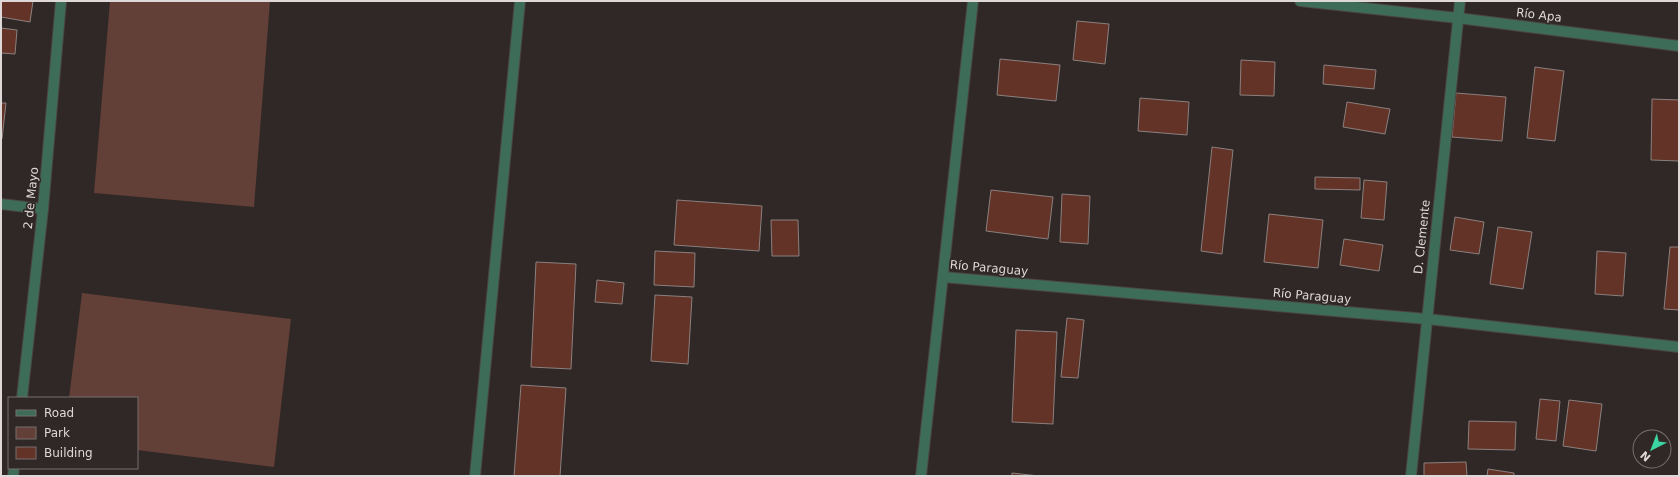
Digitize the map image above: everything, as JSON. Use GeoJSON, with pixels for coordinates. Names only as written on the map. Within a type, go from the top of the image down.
{"type":"FeatureCollection","features":[{"type":"Feature","properties":{"kind":"street","name":"2 de Mayo"},"geometry":{"type":"LineString","coordinates":[[22,397],[43,208],[61,1]]}},
{"type":"Feature","properties":{"kind":"street"},"geometry":{"type":"LineString","coordinates":[[475,476],[520,1]]}},
{"type":"Feature","properties":{"kind":"street"},"geometry":{"type":"LineString","coordinates":[[921,476],[973,1]]}},
{"type":"Feature","properties":{"kind":"street","name":"Río Apa"},"geometry":{"type":"LineString","coordinates":[[1300,1],[1458,18],[1679,46]]}},
{"type":"Feature","properties":{"kind":"street","name":"D. Clemente"},"geometry":{"type":"LineString","coordinates":[[1411,476],[1460,1]]}},
{"type":"Feature","properties":{"kind":"street"},"geometry":{"type":"LineString","coordinates":[[1,204],[43,208]]}},
{"type":"Feature","properties":{"kind":"street","name":"Río Paraguay"},"geometry":{"type":"LineString","coordinates":[[943,277],[1427,319],[1679,347]]}},
{"type":"Feature","properties":{"kind":"green space"},"geometry":{"type":"Polygon","coordinates":[[[110,1],[270,1],[254,207],[94,193],[110,1]]]}},
{"type":"Feature","properties":{"kind":"green space"},"geometry":{"type":"Polygon","coordinates":[[[82,293],[291,319],[274,467],[138,450],[138,397],[69,397],[82,293]]]}},
{"type":"Feature","properties":{"kind":"building"},"geometry":{"type":"Polygon","coordinates":[[[1,1],[33,1],[30,22],[1,17],[1,1]]]}},
{"type":"Feature","properties":{"kind":"building"},"geometry":{"type":"Polygon","coordinates":[[[1077,21],[1109,24],[1105,64],[1073,60],[1077,21]]]}},
{"type":"Feature","properties":{"kind":"building"},"geometry":{"type":"Polygon","coordinates":[[[1,28],[17,30],[15,54],[1,53],[1,28]]]}},
{"type":"Feature","properties":{"kind":"building"},"geometry":{"type":"Polygon","coordinates":[[[1000,59],[1060,65],[1056,101],[997,95],[1000,59]]]}},
{"type":"Feature","properties":{"kind":"building"},"geometry":{"type":"Polygon","coordinates":[[[1241,60],[1275,62],[1274,96],[1240,95],[1241,60]]]}},
{"type":"Feature","properties":{"kind":"building"},"geometry":{"type":"Polygon","coordinates":[[[1324,65],[1376,70],[1374,89],[1323,84],[1324,65]]]}},
{"type":"Feature","properties":{"kind":"building"},"geometry":{"type":"Polygon","coordinates":[[[1535,67],[1564,71],[1555,141],[1527,138],[1535,67]]]}},
{"type":"Feature","properties":{"kind":"building"},"geometry":{"type":"Polygon","coordinates":[[[1456,93],[1506,97],[1502,141],[1452,137],[1456,93]]]}},
{"type":"Feature","properties":{"kind":"building"},"geometry":{"type":"Polygon","coordinates":[[[1140,98],[1189,102],[1187,135],[1138,131],[1140,98]]]}},
{"type":"Feature","properties":{"kind":"building"},"geometry":{"type":"Polygon","coordinates":[[[1652,99],[1679,100],[1679,161],[1651,160],[1652,99]]]}},
{"type":"Feature","properties":{"kind":"building"},"geometry":{"type":"Polygon","coordinates":[[[1347,102],[1390,109],[1385,134],[1343,127],[1347,102]]]}},
{"type":"Feature","properties":{"kind":"building"},"geometry":{"type":"Polygon","coordinates":[[[1,103],[6,103],[2,139],[1,139],[1,103]]]}},
{"type":"Feature","properties":{"kind":"building"},"geometry":{"type":"Polygon","coordinates":[[[1212,147],[1233,150],[1222,254],[1201,251],[1212,147]]]}},
{"type":"Feature","properties":{"kind":"building"},"geometry":{"type":"Polygon","coordinates":[[[1315,177],[1360,178],[1360,190],[1315,189],[1315,177]]]}},
{"type":"Feature","properties":{"kind":"building"},"geometry":{"type":"Polygon","coordinates":[[[1364,180],[1387,182],[1384,220],[1361,218],[1364,180]]]}},
{"type":"Feature","properties":{"kind":"building"},"geometry":{"type":"Polygon","coordinates":[[[991,190],[1053,197],[1048,239],[986,231],[991,190]]]}},
{"type":"Feature","properties":{"kind":"building"},"geometry":{"type":"Polygon","coordinates":[[[1062,194],[1090,196],[1088,244],[1060,242],[1062,194]]]}},
{"type":"Feature","properties":{"kind":"building"},"geometry":{"type":"Polygon","coordinates":[[[677,200],[762,206],[759,251],[674,245],[677,200]]]}},
{"type":"Feature","properties":{"kind":"building"},"geometry":{"type":"Polygon","coordinates":[[[1269,214],[1323,220],[1318,268],[1264,262],[1269,214]]]}},
{"type":"Feature","properties":{"kind":"building"},"geometry":{"type":"Polygon","coordinates":[[[1455,217],[1484,222],[1479,254],[1450,250],[1455,217]]]}},
{"type":"Feature","properties":{"kind":"building"},"geometry":{"type":"Polygon","coordinates":[[[771,220],[798,220],[799,256],[772,256],[771,220]]]}},
{"type":"Feature","properties":{"kind":"building"},"geometry":{"type":"Polygon","coordinates":[[[1498,227],[1532,232],[1523,289],[1490,284],[1498,227]]]}},
{"type":"Feature","properties":{"kind":"building"},"geometry":{"type":"Polygon","coordinates":[[[1344,239],[1383,245],[1379,271],[1340,265],[1344,239]]]}},
{"type":"Feature","properties":{"kind":"building"},"geometry":{"type":"Polygon","coordinates":[[[1670,247],[1679,247],[1679,310],[1664,309],[1670,247]]]}},
{"type":"Feature","properties":{"kind":"building"},"geometry":{"type":"Polygon","coordinates":[[[655,251],[695,253],[694,287],[654,285],[655,251]]]}},
{"type":"Feature","properties":{"kind":"building"},"geometry":{"type":"Polygon","coordinates":[[[1597,251],[1626,253],[1623,296],[1595,294],[1597,251]]]}},
{"type":"Feature","properties":{"kind":"building"},"geometry":{"type":"Polygon","coordinates":[[[536,262],[576,264],[571,369],[531,367],[536,262]]]}},
{"type":"Feature","properties":{"kind":"building"},"geometry":{"type":"Polygon","coordinates":[[[597,280],[624,283],[622,304],[595,302],[597,280]]]}},
{"type":"Feature","properties":{"kind":"building"},"geometry":{"type":"Polygon","coordinates":[[[655,295],[692,297],[688,364],[651,361],[655,295]]]}},
{"type":"Feature","properties":{"kind":"building"},"geometry":{"type":"Polygon","coordinates":[[[1067,318],[1084,320],[1078,378],[1061,377],[1067,318]]]}},
{"type":"Feature","properties":{"kind":"building"},"geometry":{"type":"Polygon","coordinates":[[[1016,330],[1057,332],[1053,424],[1012,422],[1016,330]]]}},
{"type":"Feature","properties":{"kind":"building"},"geometry":{"type":"Polygon","coordinates":[[[521,385],[566,388],[560,476],[514,476],[521,385]]]}},
{"type":"Feature","properties":{"kind":"building"},"geometry":{"type":"Polygon","coordinates":[[[1540,399],[1560,401],[1556,441],[1536,439],[1540,399]]]}},
{"type":"Feature","properties":{"kind":"building"},"geometry":{"type":"Polygon","coordinates":[[[1569,400],[1602,404],[1596,451],[1563,446],[1569,400]]]}},
{"type":"Feature","properties":{"kind":"building"},"geometry":{"type":"Polygon","coordinates":[[[1469,421],[1516,422],[1515,450],[1468,449],[1469,421]]]}},
{"type":"Feature","properties":{"kind":"building"},"geometry":{"type":"Polygon","coordinates":[[[1466,462],[1467,476],[1424,476],[1424,463],[1466,462]]]}},
{"type":"Feature","properties":{"kind":"building"},"geometry":{"type":"Polygon","coordinates":[[[1488,469],[1514,473],[1514,476],[1487,476],[1488,469]]]}},
{"type":"Feature","properties":{"kind":"building"},"geometry":{"type":"Polygon","coordinates":[[[1012,473],[1039,476],[1012,476],[1012,473]]]}}]}
